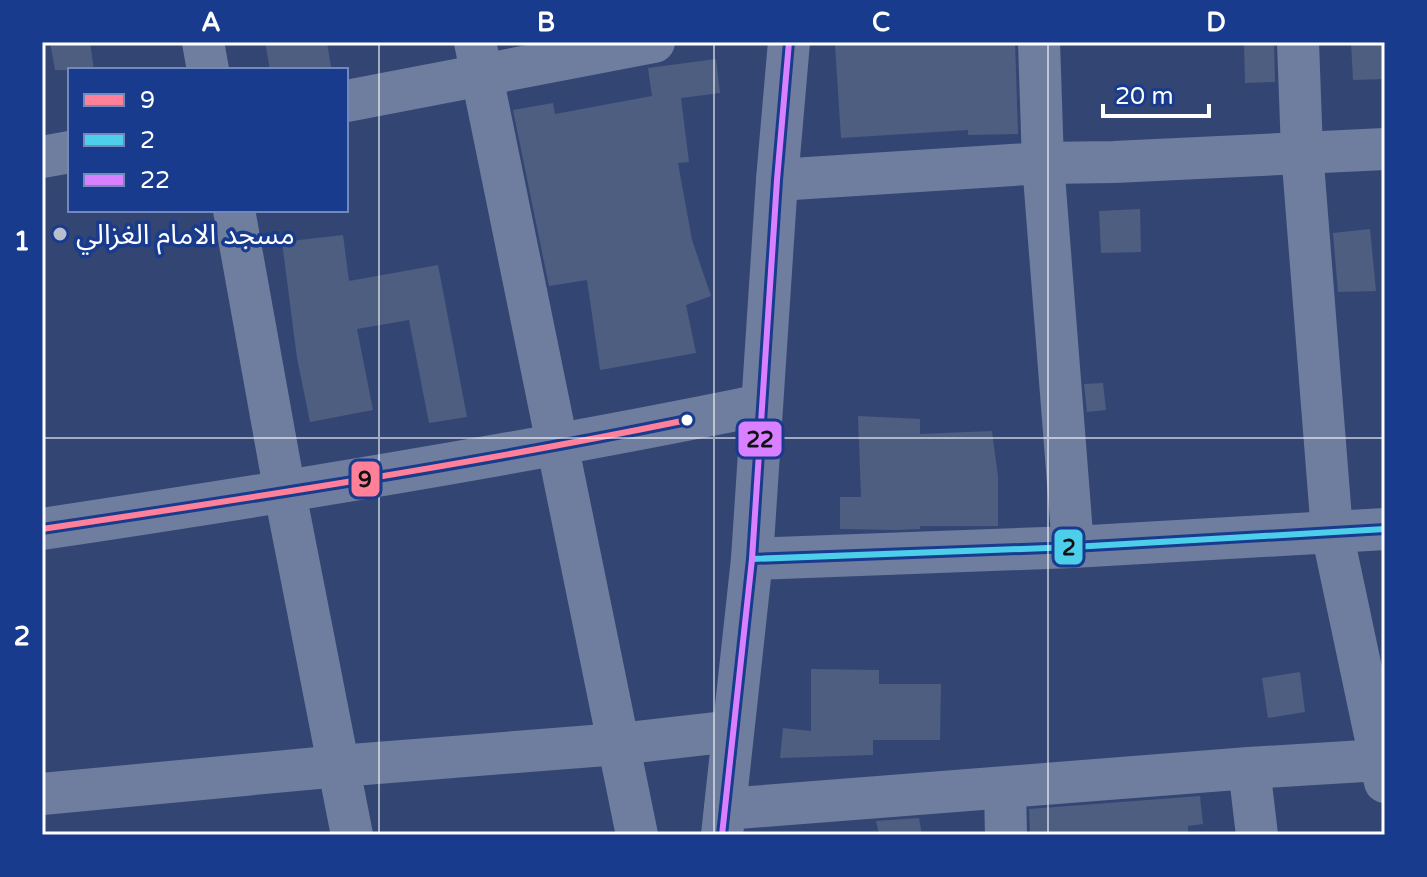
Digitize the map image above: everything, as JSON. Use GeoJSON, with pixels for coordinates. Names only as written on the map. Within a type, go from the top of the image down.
{"type":"FeatureCollection","features":[{"type":"Feature","properties":{"kind":"street"},"geometry":{"type":"LineString","coordinates":[[203,42],[208,68]]}},
{"type":"Feature","properties":{"kind":"street"},"geometry":{"type":"LineString","coordinates":[[348,100],[478,59],[654,42]]}},
{"type":"Feature","properties":{"kind":"street"},"geometry":{"type":"LineString","coordinates":[[789,42],[752,559],[723,822],[1005,789],[1249,768],[1382,771],[1332,532],[1302,151],[1298,42]]}},
{"type":"Feature","properties":{"kind":"street"},"geometry":{"type":"LineString","coordinates":[[1039,42],[1043,163],[1073,547]]}},
{"type":"Feature","properties":{"kind":"street"},"geometry":{"type":"LineString","coordinates":[[478,59],[637,835]]}},
{"type":"Feature","properties":{"kind":"street"},"geometry":{"type":"LineString","coordinates":[[777,180],[1043,163],[1385,149]]}},
{"type":"Feature","properties":{"kind":"street"},"geometry":{"type":"LineString","coordinates":[[42,157],[68,152]]}},
{"type":"Feature","properties":{"kind":"street"},"geometry":{"type":"LineString","coordinates":[[234,212],[352,835]]}},
{"type":"Feature","properties":{"kind":"street"},"geometry":{"type":"LineString","coordinates":[[42,529],[285,493],[558,446],[761,405]]}},
{"type":"Feature","properties":{"kind":"street"},"geometry":{"type":"LineString","coordinates":[[752,559],[1073,547],[1385,529]]}},
{"type":"Feature","properties":{"kind":"street"},"geometry":{"type":"LineString","coordinates":[[42,794],[618,744],[733,731]]}},
{"type":"Feature","properties":{"kind":"street"},"geometry":{"type":"LineString","coordinates":[[1249,768],[1257,835]]}},
{"type":"Feature","properties":{"kind":"street"},"geometry":{"type":"LineString","coordinates":[[1005,789],[1006,835]]}},
{"type":"Feature","properties":{"kind":"building"},"geometry":{"type":"Polygon","coordinates":[[[50,42],[90,42],[94,68],[55,70],[50,42]]]}},
{"type":"Feature","properties":{"kind":"building"},"geometry":{"type":"Polygon","coordinates":[[[265,42],[327,42],[331,67],[270,68],[265,42]]]}},
{"type":"Feature","properties":{"kind":"building"},"geometry":{"type":"Polygon","coordinates":[[[1015,42],[1018,134],[968,135],[968,130],[841,138],[835,45],[1015,42]]]}},
{"type":"Feature","properties":{"kind":"building"},"geometry":{"type":"Polygon","coordinates":[[[1244,42],[1274,42],[1275,82],[1245,83],[1244,42]]]}},
{"type":"Feature","properties":{"kind":"building"},"geometry":{"type":"Polygon","coordinates":[[[1351,42],[1385,42],[1385,79],[1353,80],[1351,42]]]}},
{"type":"Feature","properties":{"kind":"building"},"geometry":{"type":"Polygon","coordinates":[[[716,59],[720,93],[681,98],[689,162],[678,163],[692,240],[711,296],[686,305],[696,353],[600,370],[587,280],[549,286],[513,110],[553,103],[555,114],[652,96],[648,68],[716,59]]]}},
{"type":"Feature","properties":{"kind":"building"},"geometry":{"type":"Polygon","coordinates":[[[1140,209],[1141,252],[1101,253],[1099,211],[1140,209]]]}},
{"type":"Feature","properties":{"kind":"building"},"geometry":{"type":"Polygon","coordinates":[[[1370,229],[1376,291],[1338,292],[1333,233],[1370,229]]]}},
{"type":"Feature","properties":{"kind":"building"},"geometry":{"type":"Polygon","coordinates":[[[343,235],[349,281],[438,265],[467,417],[429,423],[409,320],[357,329],[373,410],[310,422],[297,358],[282,242],[343,235]]]}},
{"type":"Feature","properties":{"kind":"building"},"geometry":{"type":"Polygon","coordinates":[[[1103,383],[1106,410],[1087,412],[1084,384],[1103,383]]]}},
{"type":"Feature","properties":{"kind":"building"},"geometry":{"type":"Polygon","coordinates":[[[858,416],[920,419],[920,434],[992,431],[998,477],[998,526],[840,529],[840,497],[861,497],[858,416]]]}},
{"type":"Feature","properties":{"kind":"building"},"geometry":{"type":"Polygon","coordinates":[[[811,669],[879,670],[879,684],[941,684],[940,740],[873,740],[873,755],[780,758],[783,728],[811,731],[811,669]]]}},
{"type":"Feature","properties":{"kind":"building"},"geometry":{"type":"Polygon","coordinates":[[[1300,672],[1305,712],[1268,718],[1262,678],[1300,672]]]}},
{"type":"Feature","properties":{"kind":"building"},"geometry":{"type":"Polygon","coordinates":[[[1200,796],[1203,824],[1188,826],[1188,835],[1030,835],[1029,809],[1200,796]]]}},
{"type":"Feature","properties":{"kind":"building"},"geometry":{"type":"Polygon","coordinates":[[[919,818],[922,835],[879,835],[876,821],[919,818]]]}},
{"type":"Feature","properties":{"kind":"transit line","name":"22"},"geometry":{"type":"LineString","coordinates":[[722,835],[752,559],[789,42]]}},
{"type":"Feature","properties":{"kind":"transit line","name":"9"},"geometry":{"type":"LineString","coordinates":[[42,529],[446,465],[687,420]]}},
{"type":"Feature","properties":{"kind":"transit line","name":"2"},"geometry":{"type":"LineString","coordinates":[[752,559],[1073,547],[1385,529]]}},
{"type":"Feature","properties":{"kind":"place","name":"مسجد الامام الغزالي"},"geometry":{"type":"Point","coordinates":[60,234]}}]}
